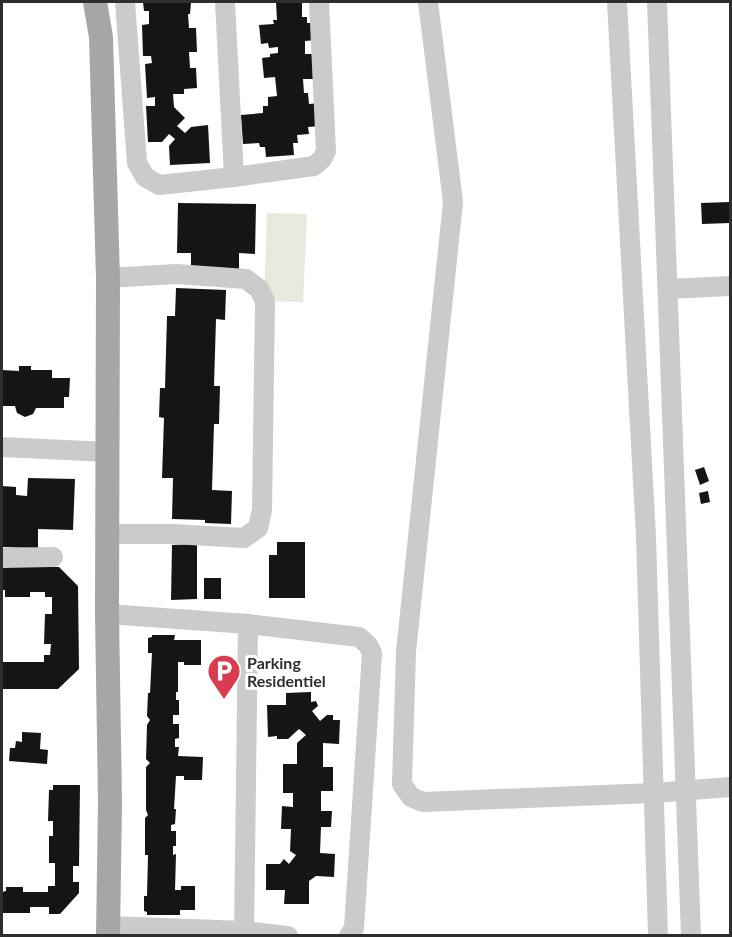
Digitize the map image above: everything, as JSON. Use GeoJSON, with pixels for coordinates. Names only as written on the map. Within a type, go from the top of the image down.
{"type":"FeatureCollection","features":[{"type":"Feature","properties":{"kind":"main road"},"geometry":{"type":"LineString","coordinates":[[95,2],[101,37],[108,278],[107,614],[110,802],[108,931]]}},
{"type":"Feature","properties":{"kind":"street"},"geometry":{"type":"LineString","coordinates":[[125,2],[137,163],[145,177],[159,185],[314,166],[322,159],[326,151],[319,2]]}},
{"type":"Feature","properties":{"kind":"street"},"geometry":{"type":"LineString","coordinates":[[225,2],[234,177]]}},
{"type":"Feature","properties":{"kind":"street"},"geometry":{"type":"LineString","coordinates":[[428,2],[453,202],[406,652],[402,784],[411,797],[423,802],[654,793],[730,787]]}},
{"type":"Feature","properties":{"kind":"street"},"geometry":{"type":"LineString","coordinates":[[617,2],[646,537],[658,936]]}},
{"type":"Feature","properties":{"kind":"street"},"geometry":{"type":"LineString","coordinates":[[657,2],[691,936]]}},
{"type":"Feature","properties":{"kind":"street"},"geometry":{"type":"LineString","coordinates":[[107,534],[172,534],[244,538],[258,528],[262,510],[265,301],[259,289],[246,279],[176,274],[108,278]]}},
{"type":"Feature","properties":{"kind":"street"},"geometry":{"type":"LineString","coordinates":[[668,290],[730,286]]}},
{"type":"Feature","properties":{"kind":"street"},"geometry":{"type":"LineString","coordinates":[[2,447],[108,452]]}},
{"type":"Feature","properties":{"kind":"street"},"geometry":{"type":"LineString","coordinates":[[2,558],[53,557]]}},
{"type":"Feature","properties":{"kind":"street"},"geometry":{"type":"LineString","coordinates":[[107,614],[248,624],[359,637],[368,645],[372,653],[354,927],[349,936]]}},
{"type":"Feature","properties":{"kind":"street"},"geometry":{"type":"LineString","coordinates":[[244,933],[248,624]]}},
{"type":"Feature","properties":{"kind":"street"},"geometry":{"type":"LineString","coordinates":[[108,931],[288,936]]}},
{"type":"Feature","properties":{"kind":"shaded area"},"geometry":{"type":"Polygon","coordinates":[[[267,213],[307,214],[303,302],[264,301],[267,213]]]}},
{"type":"Feature","properties":{"kind":"building"},"geometry":{"type":"Polygon","coordinates":[[[143,2],[191,3],[190,14],[188,14],[189,28],[196,28],[197,52],[189,52],[190,68],[196,68],[197,88],[184,89],[184,94],[173,94],[174,107],[185,118],[177,126],[185,133],[191,127],[208,125],[210,163],[170,165],[169,146],[175,139],[169,134],[162,142],[148,142],[146,106],[155,106],[155,97],[147,98],[145,64],[152,63],[151,56],[143,56],[142,25],[149,24],[149,11],[144,11],[143,2]]]}},
{"type":"Feature","properties":{"kind":"building"},"geometry":{"type":"Polygon","coordinates":[[[276,2],[302,2],[302,17],[307,17],[307,23],[315,23],[316,40],[305,41],[305,54],[316,54],[314,79],[303,79],[304,93],[308,93],[309,104],[320,103],[322,126],[308,127],[309,134],[297,135],[298,143],[293,143],[294,155],[266,157],[265,147],[260,147],[259,143],[243,144],[241,115],[263,113],[263,106],[268,106],[268,97],[277,96],[275,77],[264,78],[262,58],[278,53],[278,47],[269,48],[268,43],[261,44],[259,25],[274,24],[273,20],[277,20],[276,2]]]}},
{"type":"Feature","properties":{"kind":"building"},"geometry":{"type":"Polygon","coordinates":[[[730,202],[730,223],[702,224],[701,203],[730,202]]]}},
{"type":"Feature","properties":{"kind":"building"},"geometry":{"type":"Polygon","coordinates":[[[178,203],[256,204],[255,254],[239,253],[239,270],[191,270],[191,253],[177,253],[178,203]]]}},
{"type":"Feature","properties":{"kind":"building"},"geometry":{"type":"Polygon","coordinates":[[[176,288],[226,290],[225,320],[216,319],[214,386],[220,386],[219,424],[214,424],[212,490],[232,491],[231,524],[172,519],[173,478],[162,478],[164,418],[159,417],[160,388],[165,388],[167,316],[175,316],[176,288]]]}},
{"type":"Feature","properties":{"kind":"building"},"geometry":{"type":"Polygon","coordinates":[[[19,366],[31,366],[31,370],[52,370],[52,378],[70,378],[69,397],[64,397],[64,408],[36,408],[33,414],[25,417],[17,413],[15,406],[2,406],[2,370],[19,371],[19,366]]]}},
{"type":"Feature","properties":{"kind":"building"},"geometry":{"type":"Polygon","coordinates":[[[704,467],[709,481],[700,485],[695,470],[704,467]]]}},
{"type":"Feature","properties":{"kind":"building"},"geometry":{"type":"Polygon","coordinates":[[[28,478],[75,479],[73,530],[38,529],[38,548],[2,547],[2,486],[16,487],[16,495],[27,496],[28,478]]]}},
{"type":"Feature","properties":{"kind":"building"},"geometry":{"type":"Polygon","coordinates":[[[708,491],[710,502],[701,504],[699,493],[708,491]]]}},
{"type":"Feature","properties":{"kind":"building"},"geometry":{"type":"Polygon","coordinates":[[[277,542],[305,542],[305,598],[269,598],[269,555],[277,555],[277,542]]]}},
{"type":"Feature","properties":{"kind":"building"},"geometry":{"type":"Polygon","coordinates":[[[197,544],[197,599],[171,600],[172,545],[197,544]]]}},
{"type":"Feature","properties":{"kind":"building"},"geometry":{"type":"Polygon","coordinates":[[[2,565],[59,567],[78,586],[79,669],[58,689],[2,689],[2,662],[44,662],[44,655],[50,655],[51,644],[44,644],[45,614],[52,614],[52,597],[45,597],[45,592],[30,592],[30,597],[5,597],[5,590],[2,590],[2,565]]]}},
{"type":"Feature","properties":{"kind":"building"},"geometry":{"type":"Polygon","coordinates":[[[204,578],[221,578],[221,599],[204,599],[204,578]]]}},
{"type":"Feature","properties":{"kind":"building"},"geometry":{"type":"Polygon","coordinates":[[[152,635],[175,635],[174,640],[201,640],[201,665],[184,665],[184,662],[178,662],[176,700],[179,700],[179,715],[173,715],[173,724],[179,724],[179,738],[175,739],[175,747],[179,747],[178,756],[203,757],[202,780],[184,780],[184,776],[176,776],[175,824],[171,825],[171,831],[176,831],[176,846],[173,846],[173,855],[176,854],[175,890],[181,890],[181,886],[195,886],[195,910],[180,910],[180,915],[147,915],[144,911],[144,896],[147,896],[148,855],[145,855],[145,818],[148,815],[146,767],[150,763],[146,759],[147,725],[150,720],[147,716],[152,653],[148,653],[148,638],[152,635]]]}},
{"type":"Feature","properties":{"kind":"building"},"geometry":{"type":"Polygon","coordinates":[[[311,692],[311,702],[316,701],[318,706],[312,711],[320,721],[327,715],[333,715],[333,720],[340,720],[339,744],[323,743],[323,767],[333,767],[333,791],[321,791],[321,811],[332,811],[331,827],[321,827],[320,853],[335,854],[334,877],[316,876],[309,881],[309,904],[284,904],[285,890],[266,890],[266,864],[280,864],[284,859],[289,864],[296,855],[290,851],[291,829],[281,829],[282,806],[293,807],[293,793],[283,793],[283,764],[297,764],[297,743],[306,735],[299,729],[288,739],[277,739],[277,736],[268,737],[267,705],[286,705],[286,693],[311,692]]]}},
{"type":"Feature","properties":{"kind":"building"},"geometry":{"type":"Polygon","coordinates":[[[22,732],[41,733],[40,749],[48,750],[47,764],[9,761],[10,748],[15,748],[16,741],[22,742],[22,732]]]}},
{"type":"Feature","properties":{"kind":"building"},"geometry":{"type":"Polygon","coordinates":[[[53,785],[80,785],[79,866],[73,866],[73,882],[79,882],[79,893],[60,914],[49,914],[49,907],[30,907],[30,913],[2,913],[2,892],[6,891],[6,887],[23,887],[23,892],[48,892],[48,886],[55,886],[55,863],[49,863],[49,836],[53,836],[53,821],[48,821],[49,790],[53,790],[53,785]]]}},
{"type":"Feature","properties":{"kind":"place","name":"Parking Residentiel"},"geometry":{"type":"Point","coordinates":[224,700]}}]}
